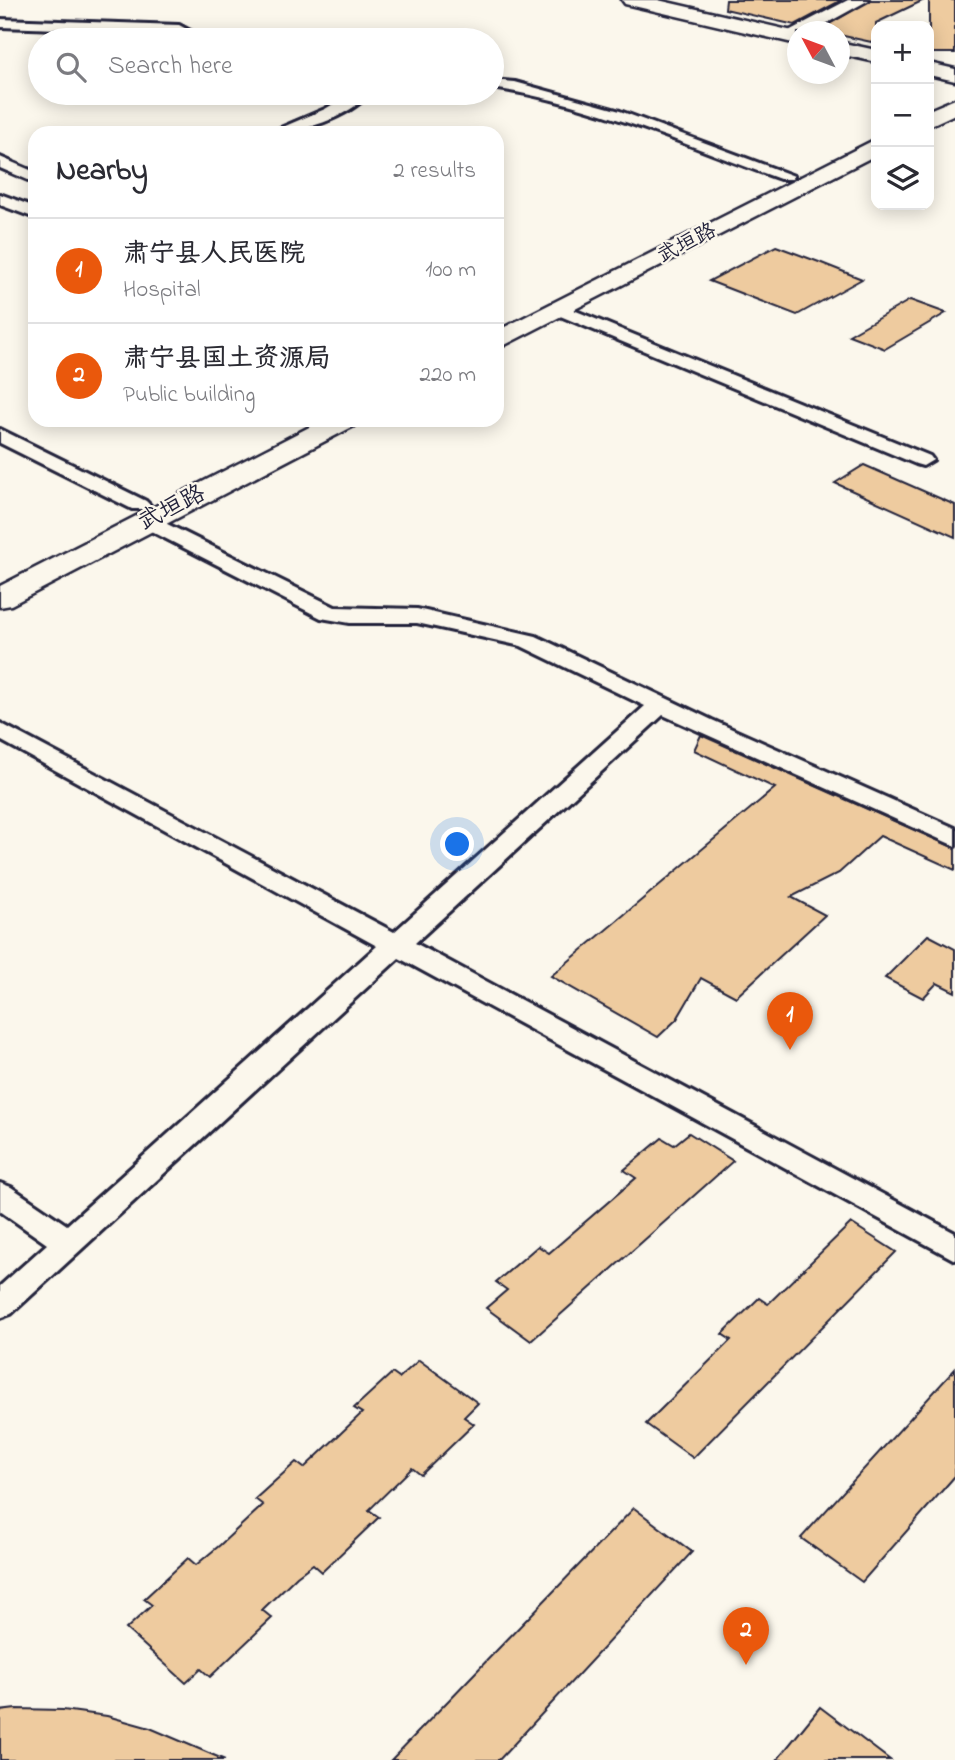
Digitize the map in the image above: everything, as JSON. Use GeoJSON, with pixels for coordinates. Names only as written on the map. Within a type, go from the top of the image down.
{"type":"FeatureCollection","features":[{"type":"Feature","properties":{"kind":"main road"},"geometry":{"type":"LineString","coordinates":[[632,0],[787,36]]}},
{"type":"Feature","properties":{"kind":"main road"},"geometry":{"type":"LineString","coordinates":[[850,50],[871,55]]}},
{"type":"Feature","properties":{"kind":"main road"},"geometry":{"type":"LineString","coordinates":[[934,70],[955,75]]}},
{"type":"Feature","properties":{"kind":"main road"},"geometry":{"type":"LineString","coordinates":[[934,100],[955,90]]}},
{"type":"Feature","properties":{"kind":"main road"},"geometry":{"type":"LineString","coordinates":[[934,116],[955,105]]}},
{"type":"Feature","properties":{"kind":"main road","name":"武垣路"},"geometry":{"type":"LineString","coordinates":[[504,319],[871,133]]}},
{"type":"Feature","properties":{"kind":"main road","name":"武垣路"},"geometry":{"type":"LineString","coordinates":[[504,337],[874,147]]}},
{"type":"Feature","properties":{"kind":"main road","name":"武垣路"},"geometry":{"type":"LineString","coordinates":[[0,597],[294,427]]}},
{"type":"Feature","properties":{"kind":"main road","name":"武垣路"},"geometry":{"type":"LineString","coordinates":[[0,576],[329,427]]}},
{"type":"Feature","properties":{"kind":"street"},"geometry":{"type":"LineString","coordinates":[[822,21],[861,0]]}},
{"type":"Feature","properties":{"kind":"street"},"geometry":{"type":"LineString","coordinates":[[0,23],[149,28]]}},
{"type":"Feature","properties":{"kind":"street"},"geometry":{"type":"LineString","coordinates":[[504,86],[614,114],[786,176]]}},
{"type":"Feature","properties":{"kind":"street"},"geometry":{"type":"LineString","coordinates":[[295,126],[342,105]]}},
{"type":"Feature","properties":{"kind":"street"},"geometry":{"type":"LineString","coordinates":[[0,162],[28,175]]}},
{"type":"Feature","properties":{"kind":"street"},"geometry":{"type":"LineString","coordinates":[[0,198],[28,190]]}},
{"type":"Feature","properties":{"kind":"street"},"geometry":{"type":"LineString","coordinates":[[0,198],[28,210]]}},
{"type":"Feature","properties":{"kind":"street"},"geometry":{"type":"LineString","coordinates":[[559,309],[923,460]]}},
{"type":"Feature","properties":{"kind":"street"},"geometry":{"type":"LineString","coordinates":[[0,435],[329,613],[350,616],[416,616],[500,632],[528,641],[703,725],[955,838]]}},
{"type":"Feature","properties":{"kind":"street"},"geometry":{"type":"LineString","coordinates":[[0,1305],[662,703]]}},
{"type":"Feature","properties":{"kind":"street"},"geometry":{"type":"LineString","coordinates":[[0,730],[955,1248]]}},
{"type":"Feature","properties":{"kind":"street"},"geometry":{"type":"LineString","coordinates":[[0,1195],[68,1242]]}},
{"type":"Feature","properties":{"kind":"building"},"geometry":{"type":"Polygon","coordinates":[[[726,0],[842,0],[803,21],[787,21],[787,23],[725,9],[726,0]]]}},
{"type":"Feature","properties":{"kind":"building"},"geometry":{"type":"Polygon","coordinates":[[[871,0],[924,0],[880,21],[871,21],[871,42],[850,37],[850,21],[835,21],[871,0]]]}},
{"type":"Feature","properties":{"kind":"building"},"geometry":{"type":"Polygon","coordinates":[[[929,0],[955,0],[955,53],[934,53],[934,21],[929,21],[929,0]]]}},
{"type":"Feature","properties":{"kind":"building"},"geometry":{"type":"Polygon","coordinates":[[[776,246],[862,279],[797,315],[709,281],[776,246]]]}},
{"type":"Feature","properties":{"kind":"building"},"geometry":{"type":"Polygon","coordinates":[[[910,300],[946,313],[885,349],[849,335],[910,300]]]}},
{"type":"Feature","properties":{"kind":"building"},"geometry":{"type":"Polygon","coordinates":[[[864,465],[955,505],[955,537],[835,483],[864,465]]]}},
{"type":"Feature","properties":{"kind":"building"},"geometry":{"type":"Polygon","coordinates":[[[701,735],[955,848],[955,870],[880,836],[839,873],[791,897],[825,915],[736,997],[701,978],[677,1019],[658,1037],[551,976],[775,788],[694,750],[701,735]]]}},
{"type":"Feature","properties":{"kind":"building"},"geometry":{"type":"Polygon","coordinates":[[[928,935],[955,949],[955,992],[937,983],[923,998],[885,978],[928,935]]]}},
{"type":"Feature","properties":{"kind":"building"},"geometry":{"type":"Polygon","coordinates":[[[689,1133],[733,1161],[531,1341],[486,1308],[507,1290],[496,1282],[538,1246],[549,1253],[636,1178],[624,1170],[662,1138],[674,1145],[689,1133]]]}},
{"type":"Feature","properties":{"kind":"building"},"geometry":{"type":"Polygon","coordinates":[[[851,1223],[896,1252],[693,1458],[646,1424],[731,1340],[722,1334],[759,1298],[768,1304],[851,1223]]]}},
{"type":"Feature","properties":{"kind":"building"},"geometry":{"type":"Polygon","coordinates":[[[419,1360],[478,1403],[464,1417],[474,1424],[421,1475],[412,1468],[369,1510],[379,1517],[322,1572],[313,1564],[297,1576],[262,1610],[272,1618],[210,1677],[201,1669],[186,1683],[126,1629],[152,1605],[144,1599],[188,1558],[196,1565],[220,1545],[263,1505],[255,1499],[296,1462],[304,1468],[362,1413],[354,1408],[392,1373],[399,1378],[419,1360]]]}},
{"type":"Feature","properties":{"kind":"building"},"geometry":{"type":"Polygon","coordinates":[[[955,1369],[955,1476],[862,1582],[801,1538],[955,1369]]]}},
{"type":"Feature","properties":{"kind":"building"},"geometry":{"type":"Polygon","coordinates":[[[634,1508],[692,1552],[499,1760],[391,1760],[634,1508]]]}},
{"type":"Feature","properties":{"kind":"building"},"geometry":{"type":"Polygon","coordinates":[[[820,1707],[890,1760],[777,1760],[820,1707]]]}},
{"type":"Feature","properties":{"kind":"building"},"geometry":{"type":"Polygon","coordinates":[[[63,1710],[107,1716],[150,1728],[225,1760],[0,1760],[0,1711],[63,1710]]]}},
{"type":"Feature","properties":{"kind":"place","name":"肃宁县人民医院"},"geometry":{"type":"Point","coordinates":[790,1050]}},
{"type":"Feature","properties":{"kind":"place","name":"肃宁县国土资源局"},"geometry":{"type":"Point","coordinates":[746,1665]}}]}
